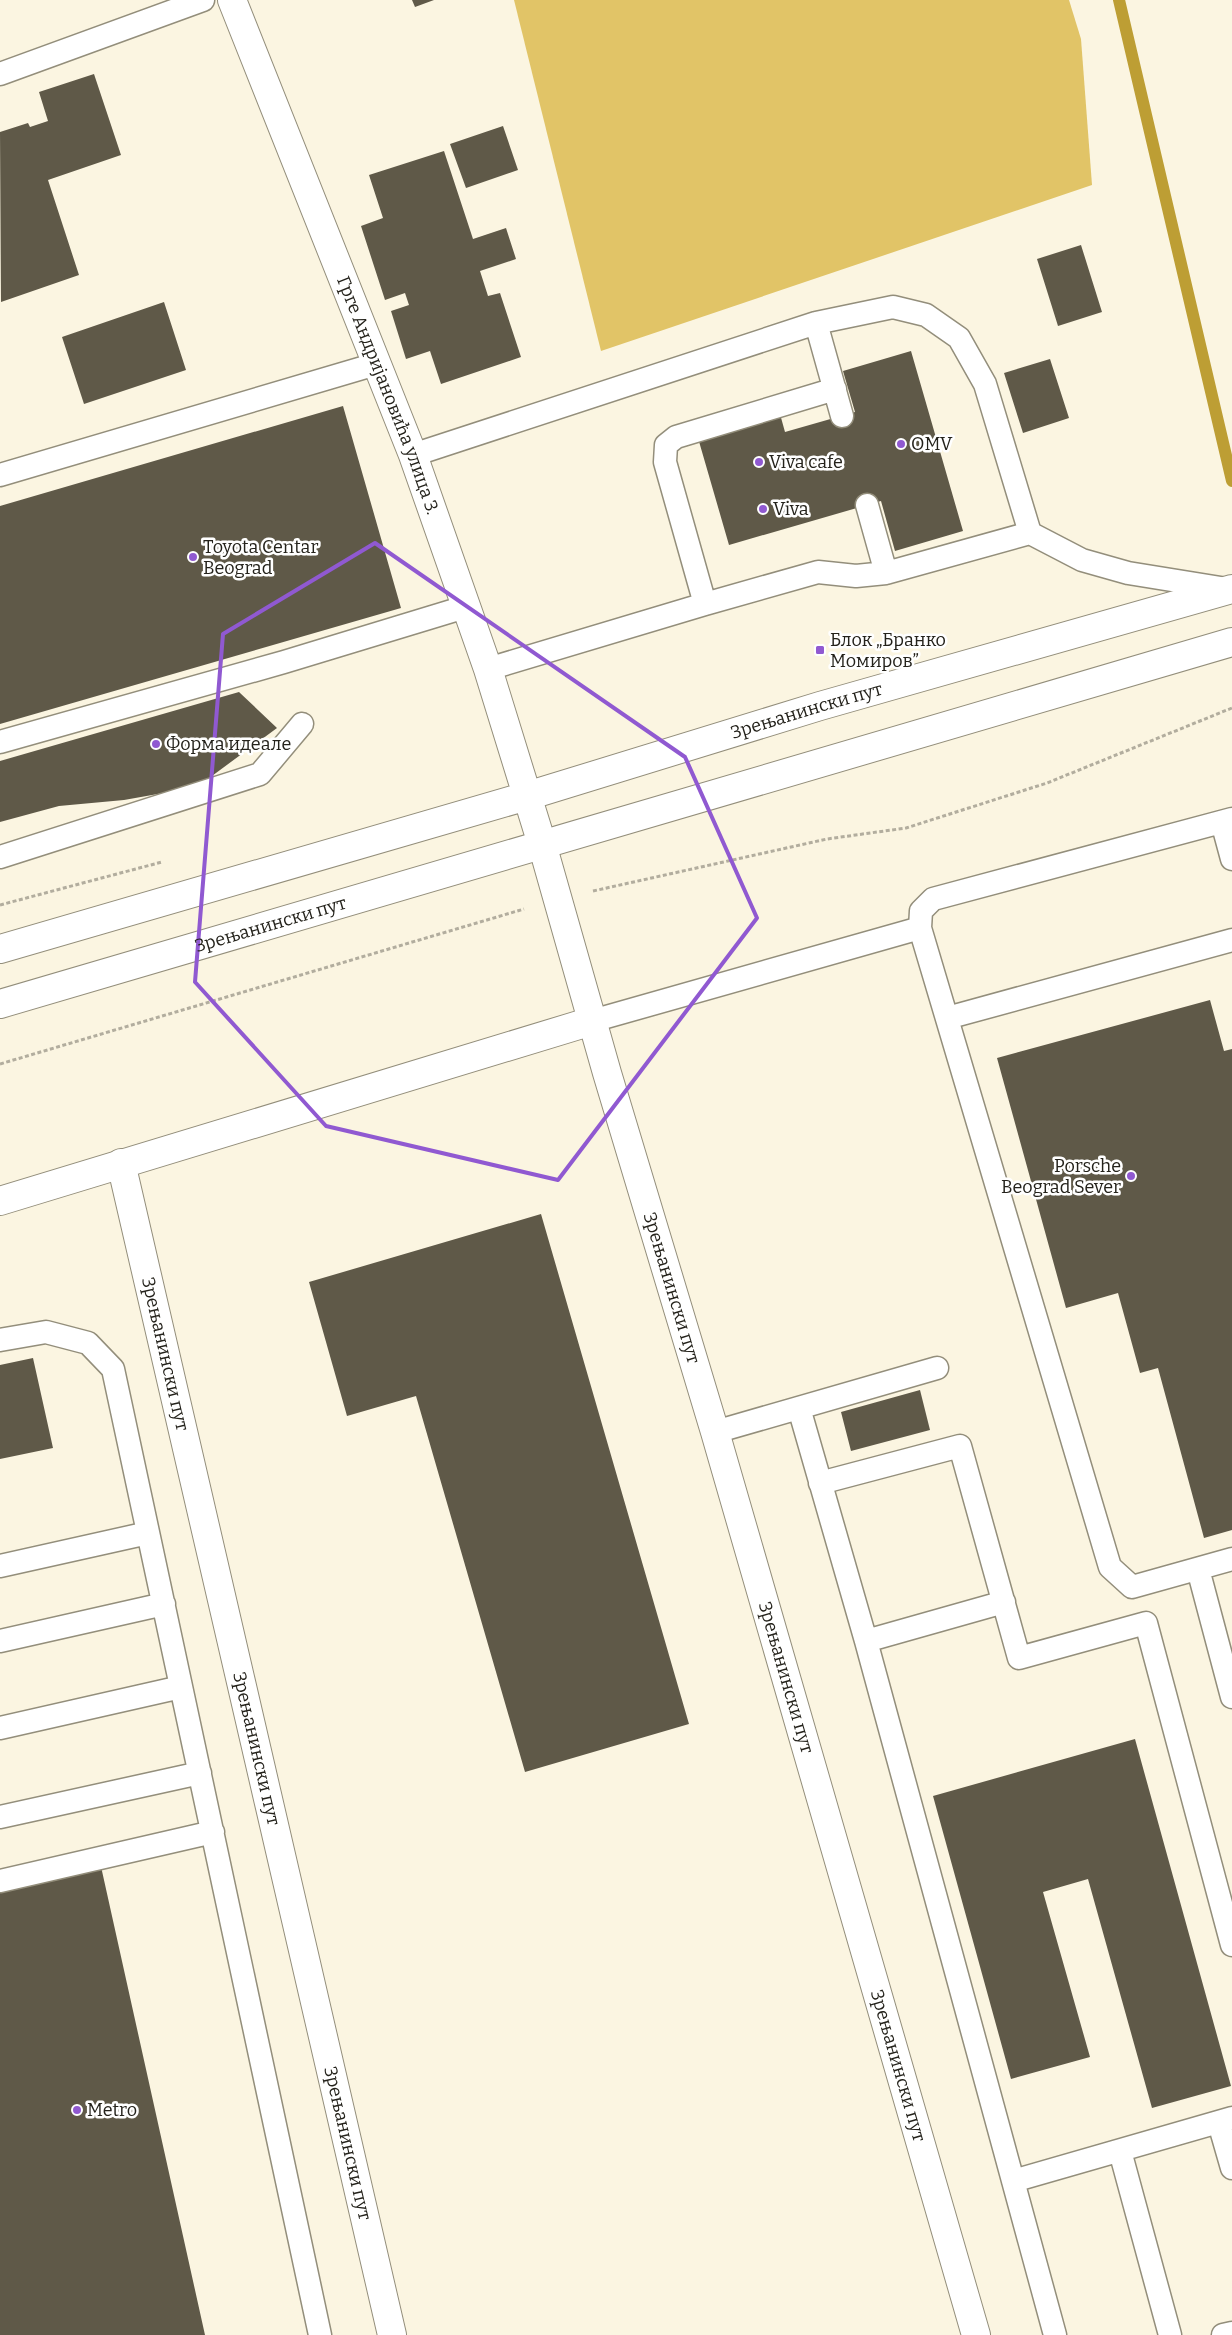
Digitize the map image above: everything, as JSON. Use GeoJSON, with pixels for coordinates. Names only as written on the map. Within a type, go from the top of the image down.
{"type":"FeatureCollection","features":[{"type":"Feature","properties":{"kind":"street","name":"Грге Андријановића улица 3."},"geometry":{"type":"LineString","coordinates":[[232,0],[413,455],[488,669],[527,796]]}},
{"type":"Feature","properties":{"kind":"street","name":"Зрењанински пут"},"geometry":{"type":"LineString","coordinates":[[0,949],[527,796],[820,706],[1230,589]]}},
{"type":"Feature","properties":{"kind":"street","name":"Зрењанински пут"},"geometry":{"type":"LineString","coordinates":[[0,1004],[1232,642]]}},
{"type":"Feature","properties":{"kind":"street","name":"Зрењанински пут"},"geometry":{"type":"LineString","coordinates":[[527,796],[715,1432],[976,2335]]}},
{"type":"Feature","properties":{"kind":"street"},"geometry":{"type":"LineString","coordinates":[[0,1201],[592,1021]]}},
{"type":"Feature","properties":{"kind":"street","name":"Зрењанински пут"},"geometry":{"type":"LineString","coordinates":[[121,1163],[392,2335]]}},
{"type":"Feature","properties":{"kind":"lane"},"geometry":{"type":"LineString","coordinates":[[0,74],[203,0]]}},
{"type":"Feature","properties":{"kind":"lane"},"geometry":{"type":"LineString","coordinates":[[413,455],[816,323],[893,307],[926,315],[959,338],[985,384],[1030,533]]}},
{"type":"Feature","properties":{"kind":"lane"},"geometry":{"type":"LineString","coordinates":[[816,323],[842,416]]}},
{"type":"Feature","properties":{"kind":"lane"},"geometry":{"type":"LineString","coordinates":[[0,475],[376,364]]}},
{"type":"Feature","properties":{"kind":"lane"},"geometry":{"type":"LineString","coordinates":[[704,604],[665,462],[666,445],[676,437],[835,389]]}},
{"type":"Feature","properties":{"kind":"lane"},"geometry":{"type":"LineString","coordinates":[[867,505],[886,574]]}},
{"type":"Feature","properties":{"kind":"lane"},"geometry":{"type":"LineString","coordinates":[[488,669],[818,572],[856,576],[886,574],[1030,533],[1092,563],[1128,573],[1230,589]]}},
{"type":"Feature","properties":{"kind":"lane"},"geometry":{"type":"LineString","coordinates":[[0,742],[284,662],[465,607]]}},
{"type":"Feature","properties":{"kind":"lane"},"geometry":{"type":"LineString","coordinates":[[0,857],[260,774],[302,724]]}},
{"type":"Feature","properties":{"kind":"lane"},"geometry":{"type":"LineString","coordinates":[[1232,859],[1227,820],[933,899],[921,911],[920,928],[1110,1567],[1132,1587],[1232,1559]]}},
{"type":"Feature","properties":{"kind":"lane"},"geometry":{"type":"LineString","coordinates":[[592,1021],[920,928]]}},
{"type":"Feature","properties":{"kind":"lane"},"geometry":{"type":"LineString","coordinates":[[947,1018],[1232,940]]}},
{"type":"Feature","properties":{"kind":"lane"},"geometry":{"type":"LineString","coordinates":[[0,1340],[46,1332],[88,1343],[114,1369],[320,2335]]}},
{"type":"Feature","properties":{"kind":"lane"},"geometry":{"type":"LineString","coordinates":[[715,1432],[937,1368]]}},
{"type":"Feature","properties":{"kind":"lane"},"geometry":{"type":"LineString","coordinates":[[799,1408],[866,1641],[1055,2335]]}},
{"type":"Feature","properties":{"kind":"lane"},"geometry":{"type":"LineString","coordinates":[[820,1483],[960,1446],[1019,1658],[1146,1623],[1232,1945]]}},
{"type":"Feature","properties":{"kind":"lane"},"geometry":{"type":"LineString","coordinates":[[0,1566],[148,1533]]}},
{"type":"Feature","properties":{"kind":"lane"},"geometry":{"type":"LineString","coordinates":[[1198,1569],[1232,1697]]}},
{"type":"Feature","properties":{"kind":"lane"},"geometry":{"type":"LineString","coordinates":[[866,1641],[1004,1602]]}},
{"type":"Feature","properties":{"kind":"lane"},"geometry":{"type":"LineString","coordinates":[[0,1641],[164,1604]]}},
{"type":"Feature","properties":{"kind":"lane"},"geometry":{"type":"LineString","coordinates":[[0,1728],[182,1687]]}},
{"type":"Feature","properties":{"kind":"lane"},"geometry":{"type":"LineString","coordinates":[[0,1817],[200,1773]]}},
{"type":"Feature","properties":{"kind":"lane"},"geometry":{"type":"LineString","coordinates":[[0,1881],[212,1832]]}},
{"type":"Feature","properties":{"kind":"lane"},"geometry":{"type":"LineString","coordinates":[[1013,2181],[1226,2120],[1232,2168]]}},
{"type":"Feature","properties":{"kind":"lane"},"geometry":{"type":"LineString","coordinates":[[1120,2151],[1170,2335]]}},
{"type":"Feature","properties":{"kind":"lane"},"geometry":{"type":"LineString","coordinates":[[1223,2335],[1232,2333]]}},
{"type":"Feature","properties":{"kind":"path"},"geometry":{"type":"LineString","coordinates":[[0,1064],[556,899],[827,839],[906,828],[1047,783],[1232,708]]}},
{"type":"Feature","properties":{"kind":"highlighted area"},"geometry":{"type":"Polygon","coordinates":[[[375,543],[685,757],[757,918],[558,1180],[326,1126],[195,982],[223,634],[375,543]]]}},
{"type":"Feature","properties":{"kind":"shaded area"},"geometry":{"type":"Polygon","coordinates":[[[514,0],[1069,0],[1081,39],[1092,185],[601,351],[514,0]]]}},
{"type":"Feature","properties":{"kind":"building"},"geometry":{"type":"Polygon","coordinates":[[[412,0],[434,0],[415,7],[412,0]]]}},
{"type":"Feature","properties":{"kind":"building"},"geometry":{"type":"Polygon","coordinates":[[[94,74],[121,155],[48,180],[79,275],[1,302],[0,132],[28,123],[30,127],[48,121],[39,92],[94,74]]]}},
{"type":"Feature","properties":{"kind":"building"},"geometry":{"type":"Polygon","coordinates":[[[503,126],[518,170],[466,188],[450,144],[503,126]]]}},
{"type":"Feature","properties":{"kind":"building"},"geometry":{"type":"Polygon","coordinates":[[[444,151],[473,239],[506,228],[516,259],[480,271],[488,296],[500,293],[521,357],[441,384],[430,351],[406,359],[391,311],[409,305],[405,293],[385,300],[361,226],[383,218],[369,175],[444,151]]]}},
{"type":"Feature","properties":{"kind":"building"},"geometry":{"type":"Polygon","coordinates":[[[1081,245],[1102,312],[1058,326],[1037,259],[1081,245]]]}},
{"type":"Feature","properties":{"kind":"building"},"geometry":{"type":"Polygon","coordinates":[[[164,302],[186,370],[84,404],[62,337],[164,302]]]}},
{"type":"Feature","properties":{"kind":"building"},"geometry":{"type":"Polygon","coordinates":[[[911,351],[963,531],[895,551],[881,501],[729,545],[698,438],[780,414],[785,432],[855,412],[843,371],[911,351]]]}},
{"type":"Feature","properties":{"kind":"building"},"geometry":{"type":"Polygon","coordinates":[[[1050,359],[1069,418],[1023,433],[1004,373],[1050,359]]]}},
{"type":"Feature","properties":{"kind":"building","name":"Toyota Centar Beograd"},"geometry":{"type":"Polygon","coordinates":[[[343,406],[401,608],[0,724],[0,506],[343,406]]]}},
{"type":"Feature","properties":{"kind":"building","name":"Форма идеале"},"geometry":{"type":"Polygon","coordinates":[[[239,692],[277,728],[197,787],[124,800],[59,806],[0,822],[0,761],[239,692]]]}},
{"type":"Feature","properties":{"kind":"building","name":"Porsche Beograd Sever"},"geometry":{"type":"Polygon","coordinates":[[[1210,1000],[1224,1051],[1232,1049],[1232,1530],[1204,1538],[1158,1368],[1140,1373],[1118,1293],[1066,1308],[997,1058],[1210,1000]]]}},
{"type":"Feature","properties":{"kind":"building"},"geometry":{"type":"Polygon","coordinates":[[[541,1214],[689,1724],[525,1772],[416,1396],[347,1416],[309,1282],[541,1214]]]}},
{"type":"Feature","properties":{"kind":"building"},"geometry":{"type":"Polygon","coordinates":[[[33,1358],[53,1448],[0,1459],[0,1365],[33,1358]]]}},
{"type":"Feature","properties":{"kind":"building"},"geometry":{"type":"Polygon","coordinates":[[[920,1390],[930,1430],[851,1451],[841,1412],[920,1390]]]}},
{"type":"Feature","properties":{"kind":"building"},"geometry":{"type":"Polygon","coordinates":[[[1135,1739],[1231,2086],[1152,2108],[1088,1879],[1043,1892],[1090,2057],[1011,2079],[933,1796],[1135,1739]]]}},
{"type":"Feature","properties":{"kind":"building","name":"Metro"},"geometry":{"type":"Polygon","coordinates":[[[100,1862],[205,2335],[0,2335],[0,1885],[100,1862]]]}},
{"type":"Feature","properties":{"kind":"waterway"},"geometry":{"type":"LineString","coordinates":[[1119,0],[1232,481]]}},
{"type":"Feature","properties":{"kind":"place","name":"OMV"},"geometry":{"type":"Point","coordinates":[901,444]}},
{"type":"Feature","properties":{"kind":"place","name":"Viva cafe"},"geometry":{"type":"Point","coordinates":[759,462]}},
{"type":"Feature","properties":{"kind":"place","name":"Viva"},"geometry":{"type":"Point","coordinates":[763,509]}},
{"type":"Feature","properties":{"kind":"place","name":"Toyota Centar Beograd"},"geometry":{"type":"Point","coordinates":[193,557]}},
{"type":"Feature","properties":{"kind":"place","name":"Блок „Бранко Момиров”"},"geometry":{"type":"Point","coordinates":[820,650]}},
{"type":"Feature","properties":{"kind":"place","name":"Форма идеале"},"geometry":{"type":"Point","coordinates":[156,744]}},
{"type":"Feature","properties":{"kind":"place","name":"Porsche Beograd Sever"},"geometry":{"type":"Point","coordinates":[1131,1176]}},
{"type":"Feature","properties":{"kind":"place","name":"Metro"},"geometry":{"type":"Point","coordinates":[77,2110]}}]}
